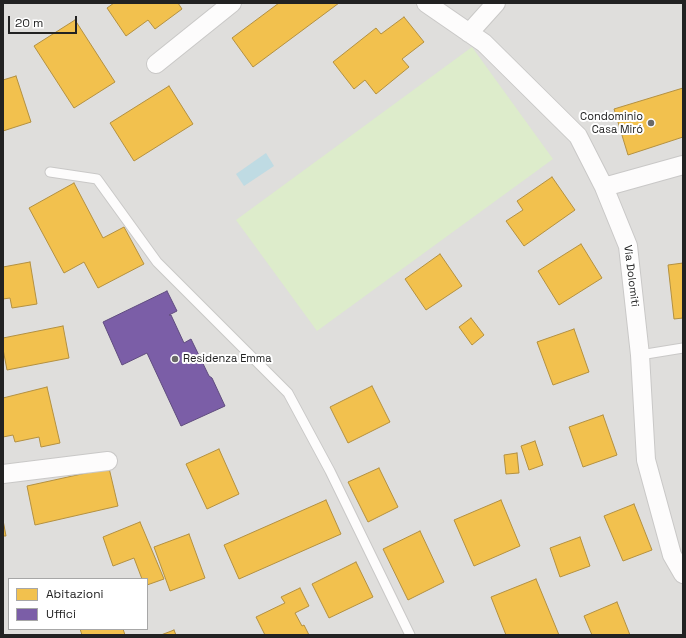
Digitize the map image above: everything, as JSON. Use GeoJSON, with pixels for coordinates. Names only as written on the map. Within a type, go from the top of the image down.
{"type":"FeatureCollection","features":[{"type":"Feature","properties":{"kind":"street"},"geometry":{"type":"LineString","coordinates":[[156,64],[232,3]]}},
{"type":"Feature","properties":{"kind":"street","name":"Via Dolomiti"},"geometry":{"type":"LineString","coordinates":[[426,3],[484,43],[578,136],[604,187],[628,246],[640,354],[646,460],[672,556],[683,574]]}},
{"type":"Feature","properties":{"kind":"street"},"geometry":{"type":"LineString","coordinates":[[469,33],[496,3]]}},
{"type":"Feature","properties":{"kind":"street"},"geometry":{"type":"LineString","coordinates":[[604,187],[683,165]]}},
{"type":"Feature","properties":{"kind":"street"},"geometry":{"type":"LineString","coordinates":[[3,474],[108,461]]}},
{"type":"Feature","properties":{"kind":"lane"},"geometry":{"type":"LineString","coordinates":[[50,172],[97,178],[157,262],[288,392],[330,471],[410,635]]}},
{"type":"Feature","properties":{"kind":"lane"},"geometry":{"type":"LineString","coordinates":[[640,354],[683,348]]}},
{"type":"Feature","properties":{"kind":"shaded area"},"geometry":{"type":"Polygon","coordinates":[[[3,3],[683,3],[683,635],[3,635],[3,3]]]}},
{"type":"Feature","properties":{"kind":"green space"},"geometry":{"type":"Polygon","coordinates":[[[472,47],[553,159],[317,331],[236,220],[472,47]]]}},
{"type":"Feature","properties":{"kind":"water"},"geometry":{"type":"Polygon","coordinates":[[[266,153],[274,166],[244,186],[236,174],[266,153]]]}},
{"type":"Feature","properties":{"kind":"building: Abitazioni"},"geometry":{"type":"Polygon","coordinates":[[[114,3],[178,3],[182,9],[155,29],[148,20],[126,36],[107,8],[114,3]]]}},
{"type":"Feature","properties":{"kind":"building: Abitazioni"},"geometry":{"type":"Polygon","coordinates":[[[279,3],[339,3],[253,67],[232,38],[279,3]]]}},
{"type":"Feature","properties":{"kind":"building: Abitazioni"},"geometry":{"type":"Polygon","coordinates":[[[404,17],[424,42],[402,59],[409,67],[376,94],[365,80],[354,89],[333,62],[376,28],[381,34],[404,17]]]}},
{"type":"Feature","properties":{"kind":"building: Abitazioni"},"geometry":{"type":"Polygon","coordinates":[[[75,20],[115,82],[74,108],[34,46],[75,20]]]}},
{"type":"Feature","properties":{"kind":"building: Abitazioni"},"geometry":{"type":"Polygon","coordinates":[[[16,76],[31,122],[3,131],[3,80],[16,76]]]}},
{"type":"Feature","properties":{"kind":"building: Abitazioni"},"geometry":{"type":"Polygon","coordinates":[[[169,86],[193,124],[134,161],[110,123],[169,86]]]}},
{"type":"Feature","properties":{"kind":"building: Abitazioni","name":"Condominio Casa Miró"},"geometry":{"type":"Polygon","coordinates":[[[683,88],[683,137],[628,155],[614,109],[683,88]]]}},
{"type":"Feature","properties":{"kind":"building: Abitazioni"},"geometry":{"type":"Polygon","coordinates":[[[552,177],[575,210],[524,246],[506,221],[523,210],[517,201],[552,177]]]}},
{"type":"Feature","properties":{"kind":"building: Abitazioni"},"geometry":{"type":"Polygon","coordinates":[[[74,183],[103,238],[124,227],[144,264],[98,288],[84,262],[64,273],[29,208],[74,183]]]}},
{"type":"Feature","properties":{"kind":"building: Abitazioni"},"geometry":{"type":"Polygon","coordinates":[[[581,244],[602,278],[559,305],[538,271],[581,244]]]}},
{"type":"Feature","properties":{"kind":"building: Abitazioni"},"geometry":{"type":"Polygon","coordinates":[[[440,254],[462,286],[426,310],[405,279],[440,254]]]}},
{"type":"Feature","properties":{"kind":"building: Abitazioni"},"geometry":{"type":"Polygon","coordinates":[[[30,262],[37,304],[12,308],[10,298],[3,299],[3,267],[30,262]]]}},
{"type":"Feature","properties":{"kind":"building: Abitazioni"},"geometry":{"type":"Polygon","coordinates":[[[683,263],[683,318],[674,319],[668,265],[683,263]]]}},
{"type":"Feature","properties":{"kind":"building: Abitazioni"},"geometry":{"type":"Polygon","coordinates":[[[471,318],[484,335],[472,345],[459,327],[471,318]]]}},
{"type":"Feature","properties":{"kind":"building: Abitazioni"},"geometry":{"type":"Polygon","coordinates":[[[63,326],[69,358],[7,370],[3,349],[3,338],[63,326]]]}},
{"type":"Feature","properties":{"kind":"building: Abitazioni"},"geometry":{"type":"Polygon","coordinates":[[[574,329],[589,372],[553,385],[537,342],[574,329]]]}},
{"type":"Feature","properties":{"kind":"building: Abitazioni"},"geometry":{"type":"Polygon","coordinates":[[[372,386],[390,422],[348,443],[330,407],[372,386]]]}},
{"type":"Feature","properties":{"kind":"building: Abitazioni"},"geometry":{"type":"Polygon","coordinates":[[[47,387],[60,443],[41,447],[39,437],[15,442],[13,435],[3,437],[3,398],[47,387]]]}},
{"type":"Feature","properties":{"kind":"building: Abitazioni"},"geometry":{"type":"Polygon","coordinates":[[[603,415],[617,455],[583,467],[569,427],[603,415]]]}},
{"type":"Feature","properties":{"kind":"building: Abitazioni"},"geometry":{"type":"Polygon","coordinates":[[[535,441],[543,465],[529,470],[521,446],[535,441]]]}},
{"type":"Feature","properties":{"kind":"building: Abitazioni"},"geometry":{"type":"Polygon","coordinates":[[[219,449],[239,494],[207,509],[186,464],[219,449]]]}},
{"type":"Feature","properties":{"kind":"building: Abitazioni"},"geometry":{"type":"Polygon","coordinates":[[[517,453],[519,473],[506,474],[504,455],[517,453]]]}},
{"type":"Feature","properties":{"kind":"building: Abitazioni"},"geometry":{"type":"Polygon","coordinates":[[[109,468],[118,506],[35,525],[27,486],[109,468]]]}},
{"type":"Feature","properties":{"kind":"building: Abitazioni"},"geometry":{"type":"Polygon","coordinates":[[[379,468],[398,507],[368,522],[348,482],[379,468]]]}},
{"type":"Feature","properties":{"kind":"building: Abitazioni"},"geometry":{"type":"Polygon","coordinates":[[[326,500],[341,534],[239,579],[224,545],[326,500]]]}},
{"type":"Feature","properties":{"kind":"building: Abitazioni"},"geometry":{"type":"Polygon","coordinates":[[[501,500],[520,546],[474,566],[454,520],[501,500]]]}},
{"type":"Feature","properties":{"kind":"building: Abitazioni"},"geometry":{"type":"Polygon","coordinates":[[[634,504],[652,550],[623,561],[604,516],[634,504]]]}},
{"type":"Feature","properties":{"kind":"building: Abitazioni"},"geometry":{"type":"Polygon","coordinates":[[[3,520],[6,536],[3,536],[3,520]]]}},
{"type":"Feature","properties":{"kind":"building: Abitazioni"},"geometry":{"type":"Polygon","coordinates":[[[140,522],[164,579],[148,585],[148,578],[142,578],[134,558],[113,566],[103,537],[140,522]]]}},
{"type":"Feature","properties":{"kind":"building: Abitazioni"},"geometry":{"type":"Polygon","coordinates":[[[420,531],[444,582],[408,600],[383,549],[420,531]]]}},
{"type":"Feature","properties":{"kind":"building: Abitazioni"},"geometry":{"type":"Polygon","coordinates":[[[189,534],[205,578],[170,591],[154,547],[189,534]]]}},
{"type":"Feature","properties":{"kind":"building: Abitazioni"},"geometry":{"type":"Polygon","coordinates":[[[580,537],[590,566],[560,577],[550,548],[580,537]]]}},
{"type":"Feature","properties":{"kind":"building: Abitazioni"},"geometry":{"type":"Polygon","coordinates":[[[356,562],[373,597],[329,618],[312,584],[356,562]]]}},
{"type":"Feature","properties":{"kind":"building: Abitazioni"},"geometry":{"type":"Polygon","coordinates":[[[536,579],[559,635],[506,635],[491,597],[536,579]]]}},
{"type":"Feature","properties":{"kind":"building: Abitazioni"},"geometry":{"type":"Polygon","coordinates":[[[300,588],[309,606],[295,613],[309,635],[265,635],[256,617],[285,603],[281,597],[300,588]]]}},
{"type":"Feature","properties":{"kind":"building: Abitazioni"},"geometry":{"type":"Polygon","coordinates":[[[617,602],[630,635],[592,635],[584,616],[617,602]]]}},
{"type":"Feature","properties":{"kind":"building: Abitazioni"},"geometry":{"type":"Polygon","coordinates":[[[80,630],[123,630],[125,635],[82,635],[80,630]]]}},
{"type":"Feature","properties":{"kind":"building: Abitazioni"},"geometry":{"type":"Polygon","coordinates":[[[174,630],[176,635],[161,635],[174,630]]]}},
{"type":"Feature","properties":{"kind":"building: Uffici","name":"Residenza Emma"},"geometry":{"type":"Polygon","coordinates":[[[167,291],[177,311],[169,315],[171,315],[184,343],[191,339],[225,406],[181,426],[147,353],[122,365],[103,322],[167,291]]]}},
{"type":"Feature","properties":{"kind":"place","name":"Condominio Casa Miró"},"geometry":{"type":"Point","coordinates":[651,123]}},
{"type":"Feature","properties":{"kind":"place","name":"Residenza Emma"},"geometry":{"type":"Point","coordinates":[175,359]}}]}
